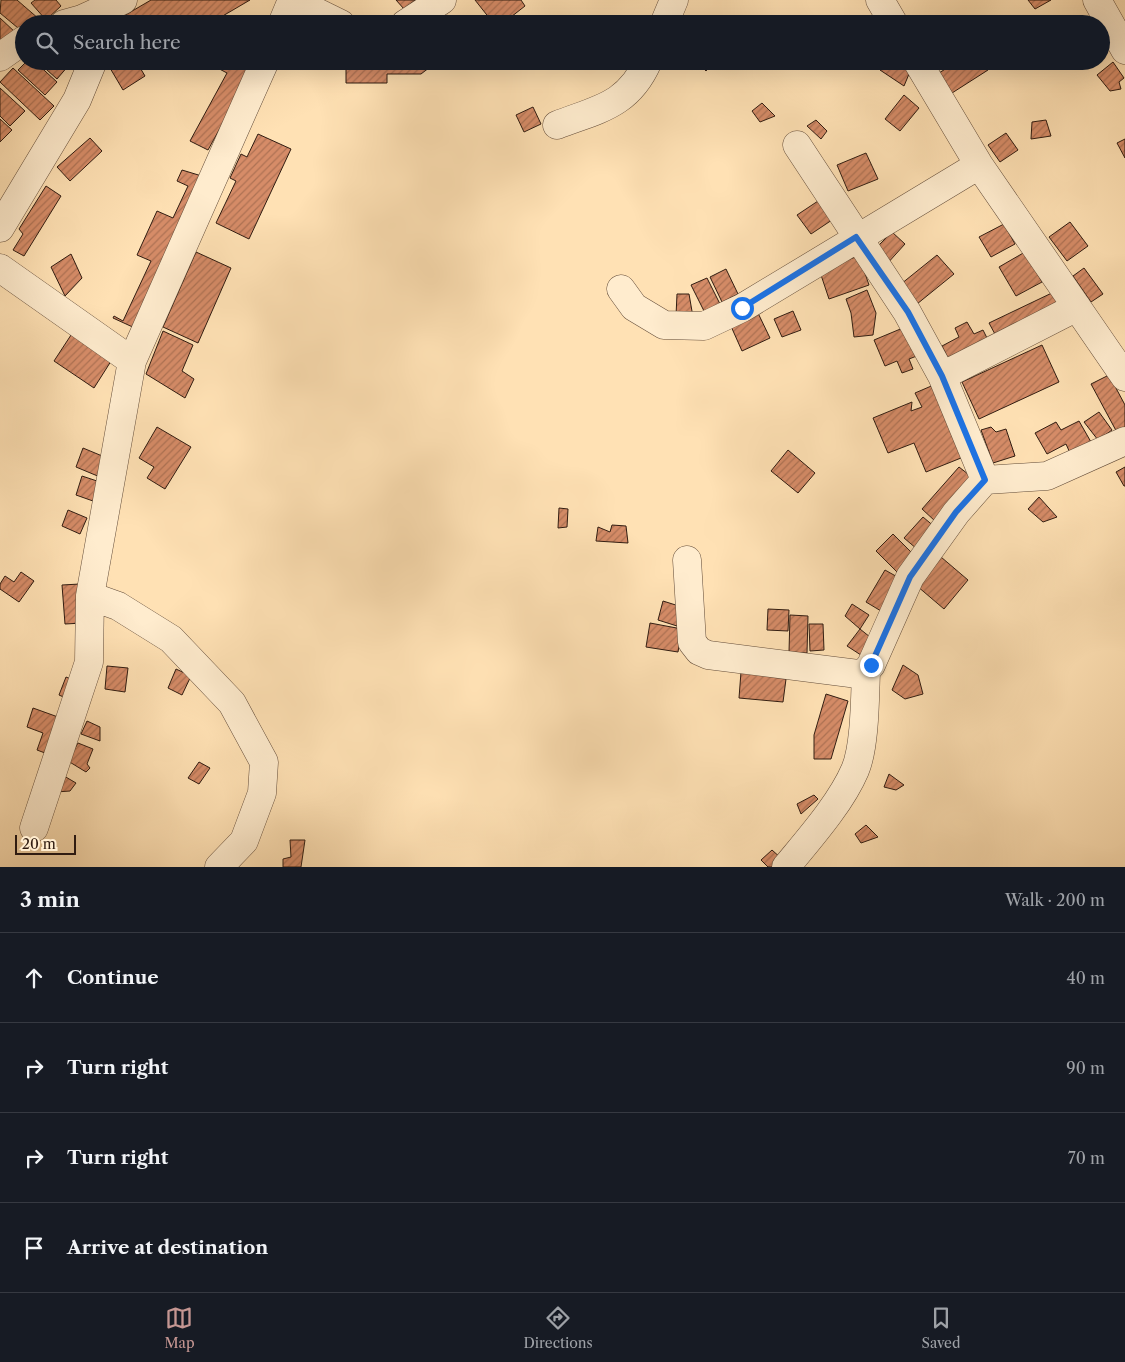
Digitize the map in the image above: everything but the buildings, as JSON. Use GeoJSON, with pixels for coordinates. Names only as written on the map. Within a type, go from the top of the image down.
{"type":"FeatureCollection","features":[{"type":"Feature","properties":{"kind":"street"},"geometry":{"type":"LineString","coordinates":[[91,15],[122,0]]}},
{"type":"Feature","properties":{"kind":"street"},"geometry":{"type":"LineString","coordinates":[[286,15],[292,0],[323,15]]}},
{"type":"Feature","properties":{"kind":"street"},"geometry":{"type":"LineString","coordinates":[[419,15],[442,0]]}},
{"type":"Feature","properties":{"kind":"street"},"geometry":{"type":"LineString","coordinates":[[668,15],[674,0]]}},
{"type":"Feature","properties":{"kind":"street"},"geometry":{"type":"LineString","coordinates":[[880,0],[889,15]]}},
{"type":"Feature","properties":{"kind":"street"},"geometry":{"type":"LineString","coordinates":[[1097,0],[1105,15]]}},
{"type":"Feature","properties":{"kind":"street"},"geometry":{"type":"LineString","coordinates":[[1110,23],[1125,50]]}},
{"type":"Feature","properties":{"kind":"street"},"geometry":{"type":"LineString","coordinates":[[0,57],[15,46]]}},
{"type":"Feature","properties":{"kind":"street"},"geometry":{"type":"LineString","coordinates":[[0,228],[78,100],[90,70]]}},
{"type":"Feature","properties":{"kind":"street"},"geometry":{"type":"LineString","coordinates":[[34,828],[90,662],[90,596],[132,361],[261,70]]}},
{"type":"Feature","properties":{"kind":"street"},"geometry":{"type":"LineString","coordinates":[[557,125],[620,100],[635,86],[643,70]]}},
{"type":"Feature","properties":{"kind":"street"},"geometry":{"type":"LineString","coordinates":[[922,70],[979,165],[1125,377]]}},
{"type":"Feature","properties":{"kind":"street"},"geometry":{"type":"LineString","coordinates":[[797,145],[856,237],[908,312],[942,376],[985,480]]}},
{"type":"Feature","properties":{"kind":"street"},"geometry":{"type":"LineString","coordinates":[[621,289],[634,307],[664,325],[704,326],[742,308],[856,237],[979,165]]}},
{"type":"Feature","properties":{"kind":"street"},"geometry":{"type":"LineString","coordinates":[[0,268],[132,361]]}},
{"type":"Feature","properties":{"kind":"street"},"geometry":{"type":"LineString","coordinates":[[942,376],[1077,307]]}},
{"type":"Feature","properties":{"kind":"street"},"geometry":{"type":"LineString","coordinates":[[786,867],[823,822],[856,770],[864,722],[866,672],[871,665],[910,577],[956,512],[985,480],[1047,476],[1125,441]]}},
{"type":"Feature","properties":{"kind":"street"},"geometry":{"type":"LineString","coordinates":[[687,560],[692,642],[699,651],[708,655],[858,674],[866,672]]}},
{"type":"Feature","properties":{"kind":"street"},"geometry":{"type":"LineString","coordinates":[[90,596],[118,606],[171,639],[232,703],[264,762],[262,793],[244,840],[219,867]]}},
{"type":"Feature","properties":{"kind":"route"},"geometry":{"type":"LineString","coordinates":[[742,308],[856,237],[908,312],[942,376],[985,480],[956,512],[910,577],[871,665]]}}]}
